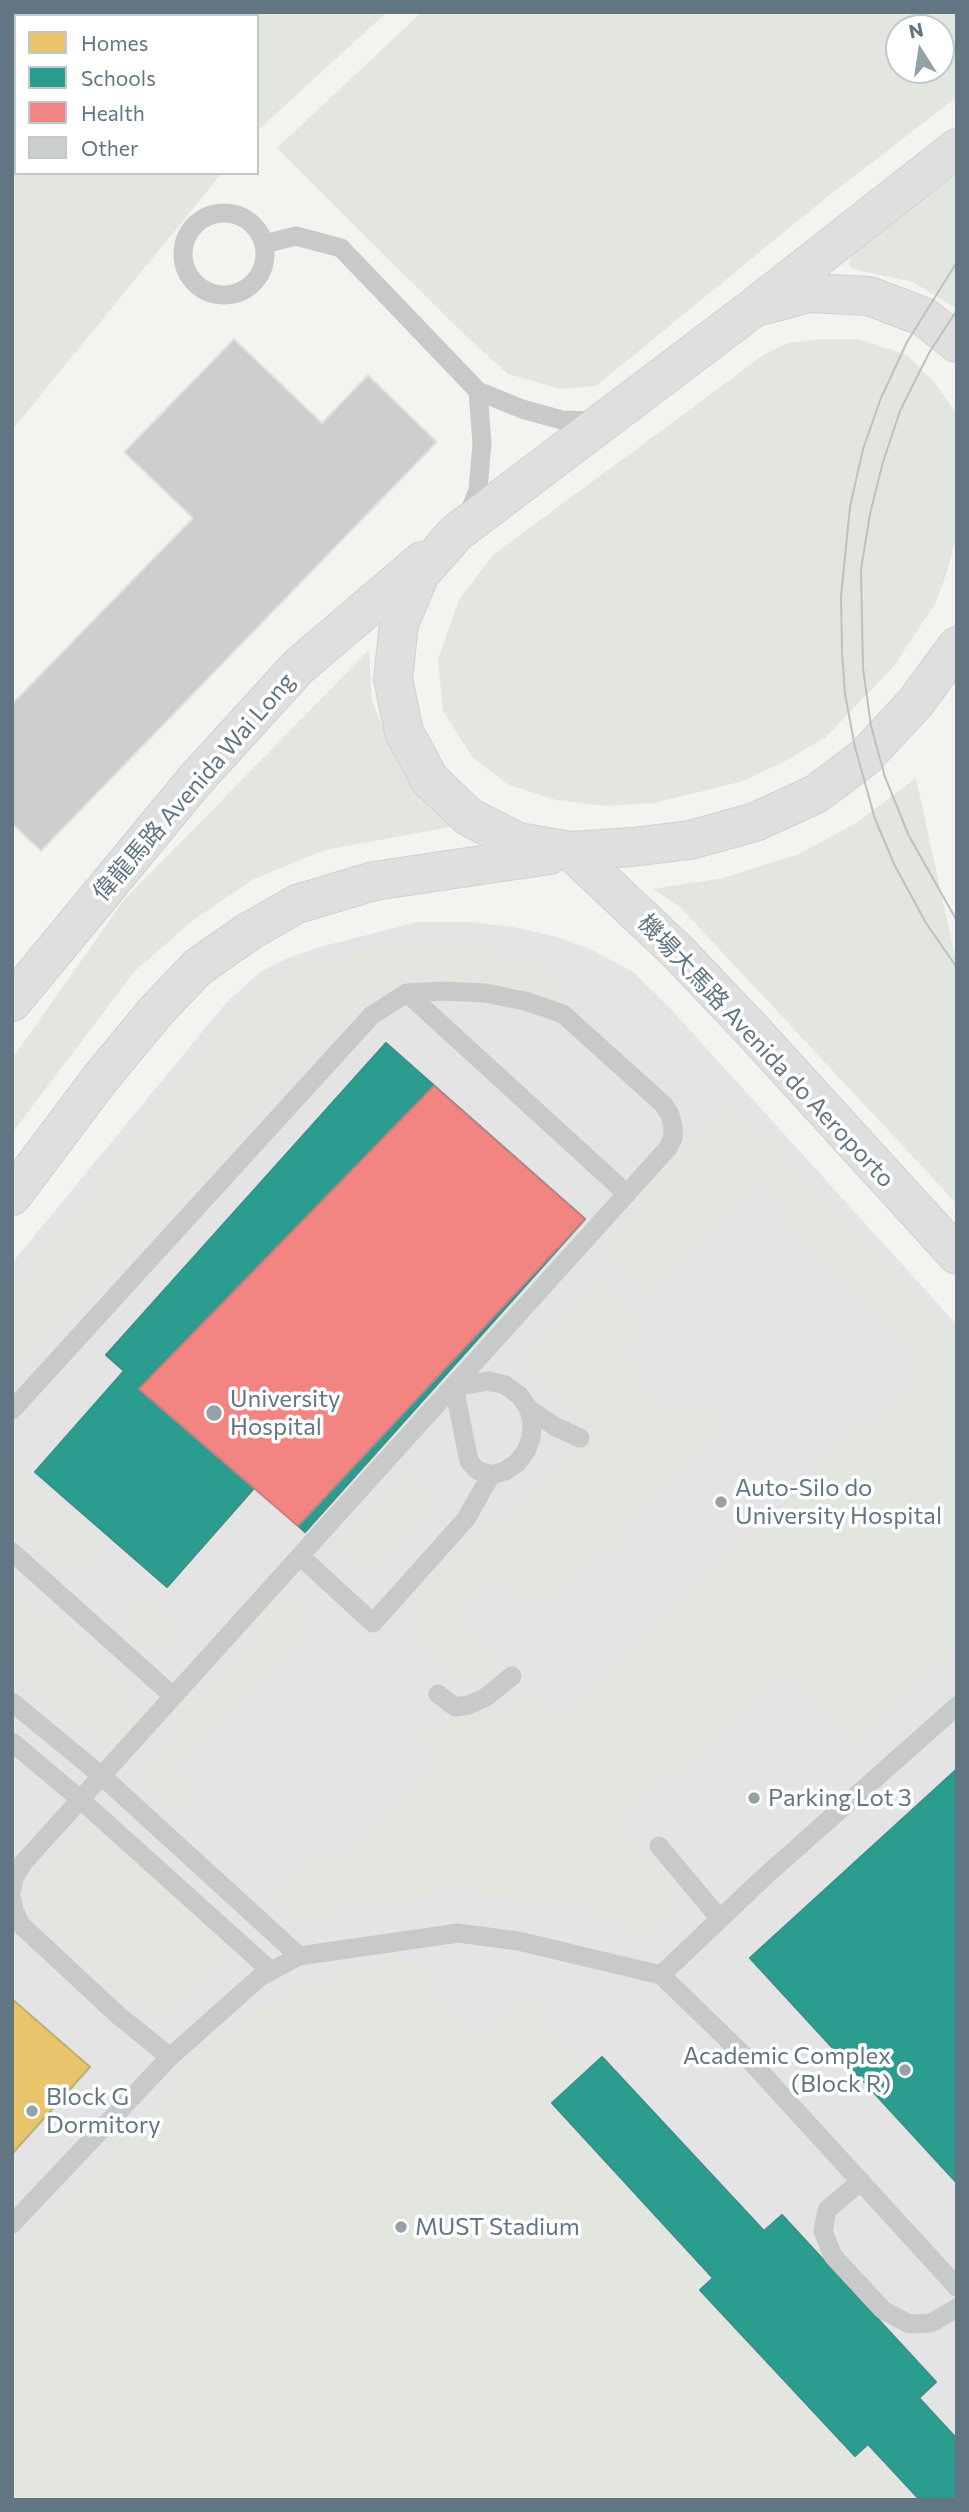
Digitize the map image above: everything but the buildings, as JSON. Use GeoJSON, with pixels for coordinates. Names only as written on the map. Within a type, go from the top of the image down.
{"type":"FeatureCollection","features":[{"type":"Feature","properties":{"kind":"main road"},"geometry":{"type":"LineString","coordinates":[[571,851],[518,842],[469,817],[430,779],[404,732],[393,678],[399,624],[420,575],[460,529],[752,309],[957,148]]}},
{"type":"Feature","properties":{"kind":"main road"},"geometry":{"type":"LineString","coordinates":[[752,309],[809,293],[869,296],[925,317],[957,343]]}},
{"type":"Feature","properties":{"kind":"main road","name":"偉龍馬路 Avenida Wai Long"},"geometry":{"type":"LineString","coordinates":[[12,1002],[195,780],[298,667],[460,529]]}},
{"type":"Feature","properties":{"kind":"main road"},"geometry":{"type":"LineString","coordinates":[[12,1196],[99,1080],[156,1012],[198,967],[248,932],[298,904],[374,881],[571,851],[690,840],[755,822],[816,794],[865,757],[916,702],[957,646]]}},
{"type":"Feature","properties":{"kind":"main road","name":"機場大馬路 Avenida do Aeroporto"},"geometry":{"type":"LineString","coordinates":[[571,851],[688,961],[957,1255]]}},
{"type":"Feature","properties":{"kind":"lane"},"geometry":{"type":"LineString","coordinates":[[212,215],[238,215],[250,222],[259,232],[264,244],[262,270],[254,282],[243,290],[230,294],[216,294],[203,289],[193,280],[183,256],[185,242],[191,230],[200,220],[212,215]]}},
{"type":"Feature","properties":{"kind":"lane"},"geometry":{"type":"LineString","coordinates":[[264,244],[296,236],[341,248],[478,391],[522,409],[562,420],[604,421]]}},
{"type":"Feature","properties":{"kind":"lane"},"geometry":{"type":"LineString","coordinates":[[460,529],[478,490],[482,443],[478,391]]}},
{"type":"Feature","properties":{"kind":"lane"},"geometry":{"type":"LineString","coordinates":[[407,993],[627,1194]]}},
{"type":"Feature","properties":{"kind":"lane"},"geometry":{"type":"LineString","coordinates":[[12,1410],[372,1015],[407,993],[485,993],[525,1001],[563,1014],[654,1096],[670,1115],[673,1138],[668,1148],[23,1863],[14,1878],[12,1889]]}},
{"type":"Feature","properties":{"kind":"lane"},"geometry":{"type":"LineString","coordinates":[[454,1387],[489,1381],[505,1385],[519,1395],[529,1409],[554,1426],[580,1438]]}},
{"type":"Feature","properties":{"kind":"lane"},"geometry":{"type":"LineString","coordinates":[[454,1387],[469,1461],[477,1470],[491,1475],[505,1471],[517,1463],[526,1451],[531,1438],[529,1409]]}},
{"type":"Feature","properties":{"kind":"lane"},"geometry":{"type":"LineString","coordinates":[[300,1556],[373,1623],[466,1519],[491,1475]]}},
{"type":"Feature","properties":{"kind":"lane"},"geometry":{"type":"LineString","coordinates":[[12,1552],[173,1696]]}},
{"type":"Feature","properties":{"kind":"lane"},"geometry":{"type":"LineString","coordinates":[[438,1694],[455,1707],[469,1705],[486,1697],[512,1676]]}},
{"type":"Feature","properties":{"kind":"lane"},"geometry":{"type":"LineString","coordinates":[[12,1702],[103,1777],[299,1956]]}},
{"type":"Feature","properties":{"kind":"lane"},"geometry":{"type":"LineString","coordinates":[[661,1975],[762,1878],[957,1706]]}},
{"type":"Feature","properties":{"kind":"lane"},"geometry":{"type":"LineString","coordinates":[[12,1742],[81,1800],[271,1971]]}},
{"type":"Feature","properties":{"kind":"lane"},"geometry":{"type":"LineString","coordinates":[[659,1846],[720,1919]]}},
{"type":"Feature","properties":{"kind":"lane"},"geometry":{"type":"LineString","coordinates":[[12,1900],[21,1925],[119,2016],[170,2057]]}},
{"type":"Feature","properties":{"kind":"lane"},"geometry":{"type":"LineString","coordinates":[[12,2224],[170,2057],[216,2013],[260,1977],[299,1956],[458,1933],[518,1941],[661,1975],[755,2066],[957,2287]]}},
{"type":"Feature","properties":{"kind":"lane"},"geometry":{"type":"LineString","coordinates":[[861,2181],[827,2210],[823,2231],[833,2256],[883,2310],[909,2324],[931,2323],[957,2308]]}},
{"type":"Feature","properties":{"kind":"shaded area"},"geometry":{"type":"Polygon","coordinates":[[[12,12],[387,12],[259,129],[259,14],[14,14],[14,175],[220,175],[12,430],[12,12]]]}},
{"type":"Feature","properties":{"kind":"shaded area"},"geometry":{"type":"Polygon","coordinates":[[[422,12],[957,12],[957,97],[822,201],[596,386],[561,389],[508,374],[464,334],[277,148],[422,12]]]}},
{"type":"Feature","properties":{"kind":"shaded area"},"geometry":{"type":"Polygon","coordinates":[[[957,174],[957,309],[913,282],[853,269],[849,265],[854,252],[957,174]]]}},
{"type":"Feature","properties":{"kind":"shaded area"},"geometry":{"type":"Polygon","coordinates":[[[858,339],[907,355],[934,382],[957,414],[957,533],[936,602],[894,666],[826,737],[787,760],[743,781],[654,803],[606,806],[556,800],[509,785],[473,758],[443,711],[438,659],[459,600],[493,555],[765,354],[788,343],[858,339]]]}},
{"type":"Feature","properties":{"kind":"shaded area"},"geometry":{"type":"Polygon","coordinates":[[[369,650],[372,701],[397,762],[425,798],[460,825],[325,850],[254,879],[192,921],[134,972],[12,1133],[12,1059],[124,900],[369,650]]]}},
{"type":"Feature","properties":{"kind":"shaded area"},"geometry":{"type":"Polygon","coordinates":[[[916,778],[957,966],[957,1204],[680,907],[653,889],[723,878],[799,854],[858,822],[916,778]]]}},
{"type":"Feature","properties":{"kind":"shaded area"},"geometry":{"type":"Polygon","coordinates":[[[417,922],[469,922],[514,927],[557,937],[592,950],[633,972],[669,1007],[957,1325],[957,2500],[12,2500],[12,1263],[226,1003],[260,972],[290,957],[324,946],[417,922]]]}},
{"type":"Feature","properties":{"kind":"shaded area"},"geometry":{"type":"Polygon","coordinates":[[[436,938],[495,952],[540,969],[578,1004],[475,980],[392,991],[373,998],[356,1012],[12,1377],[12,1288],[249,994],[284,971],[326,958],[436,938]]]}},
{"type":"Feature","properties":{"kind":"shaded area"},"geometry":{"type":"Polygon","coordinates":[[[735,1103],[957,1342],[957,1646],[854,1739],[805,1686],[784,1673],[616,1827],[679,1897],[644,1932],[603,1914],[533,1898],[461,1894],[414,1896],[340,1908],[321,1914],[288,1913],[268,1894],[315,1852],[342,1869],[446,1764],[420,1737],[432,1722],[461,1719],[486,1711],[495,1716],[529,1689],[565,1720],[925,1367],[759,1185],[649,1296],[617,1264],[611,1248],[623,1223],[690,1144],[735,1103]]]}},
{"type":"Feature","properties":{"kind":"shaded area"},"geometry":{"type":"Polygon","coordinates":[[[602,1280],[646,1330],[621,1356],[683,1422],[709,1399],[733,1426],[545,1611],[500,1574],[460,1620],[496,1656],[498,1660],[495,1672],[481,1686],[465,1685],[445,1666],[416,1630],[418,1602],[429,1585],[594,1432],[527,1364],[602,1280]]]}},
{"type":"Feature","properties":{"kind":"shaded area"},"geometry":{"type":"Polygon","coordinates":[[[12,1461],[99,1537],[102,1548],[86,1567],[70,1571],[58,1567],[12,1527],[12,1461]]]}},
{"type":"Feature","properties":{"kind":"shaded area"},"geometry":{"type":"Polygon","coordinates":[[[418,1478],[435,1487],[438,1496],[432,1513],[369,1575],[338,1543],[394,1486],[418,1478]]]}},
{"type":"Feature","properties":{"kind":"shaded area"},"geometry":{"type":"Polygon","coordinates":[[[12,1584],[126,1690],[134,1706],[134,1731],[120,1740],[89,1735],[12,1666],[12,1584]]]}},
{"type":"Feature","properties":{"kind":"shaded area"},"geometry":{"type":"Polygon","coordinates":[[[281,1592],[315,1625],[178,1765],[200,1789],[179,1811],[150,1784],[145,1768],[150,1758],[178,1732],[166,1717],[186,1693],[199,1700],[262,1636],[250,1619],[281,1592]]]}},
{"type":"Feature","properties":{"kind":"shaded area"},"geometry":{"type":"Polygon","coordinates":[[[151,1602],[169,1609],[176,1627],[169,1645],[151,1652],[133,1645],[126,1627],[133,1609],[151,1602]]]}},
{"type":"Feature","properties":{"kind":"shaded area"},"geometry":{"type":"Polygon","coordinates":[[[89,1822],[202,1921],[216,1945],[215,1965],[203,1983],[182,2003],[163,2013],[144,2009],[123,1996],[42,1920],[34,1901],[34,1884],[89,1822]]]}},
{"type":"Feature","properties":{"kind":"shaded area","name":"MUST Stadium"},"geometry":{"type":"Polygon","coordinates":[[[398,1956],[417,1965],[454,2011],[480,2034],[525,1996],[591,2066],[602,2057],[764,2231],[856,2296],[936,2382],[919,2398],[957,2500],[12,2500],[12,2258],[221,2035],[296,1990],[398,1956]]]}},
{"type":"Feature","properties":{"kind":"tram line"},"geometry":{"type":"LineString","coordinates":[[957,262],[907,342],[881,398],[863,449],[850,507],[841,596],[845,694],[855,747],[875,819],[895,866],[926,923],[957,968]]}},
{"type":"Feature","properties":{"kind":"tram line"},"geometry":{"type":"LineString","coordinates":[[957,310],[929,353],[900,411],[870,514],[861,569],[863,668],[871,726],[885,777],[909,836],[957,921]]}},
{"type":"Feature","properties":{"kind":"place","name":"University Hospital"},"geometry":{"type":"Point","coordinates":[214,1413]}},
{"type":"Feature","properties":{"kind":"place","name":"Auto-Silo do University Hospital"},"geometry":{"type":"Point","coordinates":[721,1502]}},
{"type":"Feature","properties":{"kind":"place","name":"Parking Lot 3"},"geometry":{"type":"Point","coordinates":[754,1798]}},
{"type":"Feature","properties":{"kind":"place","name":"Academic Complex (Block R)"},"geometry":{"type":"Point","coordinates":[905,2070]}},
{"type":"Feature","properties":{"kind":"place","name":"Block G Dormitory"},"geometry":{"type":"Point","coordinates":[32,2111]}},
{"type":"Feature","properties":{"kind":"place","name":"MUST Stadium"},"geometry":{"type":"Point","coordinates":[401,2227]}}]}
